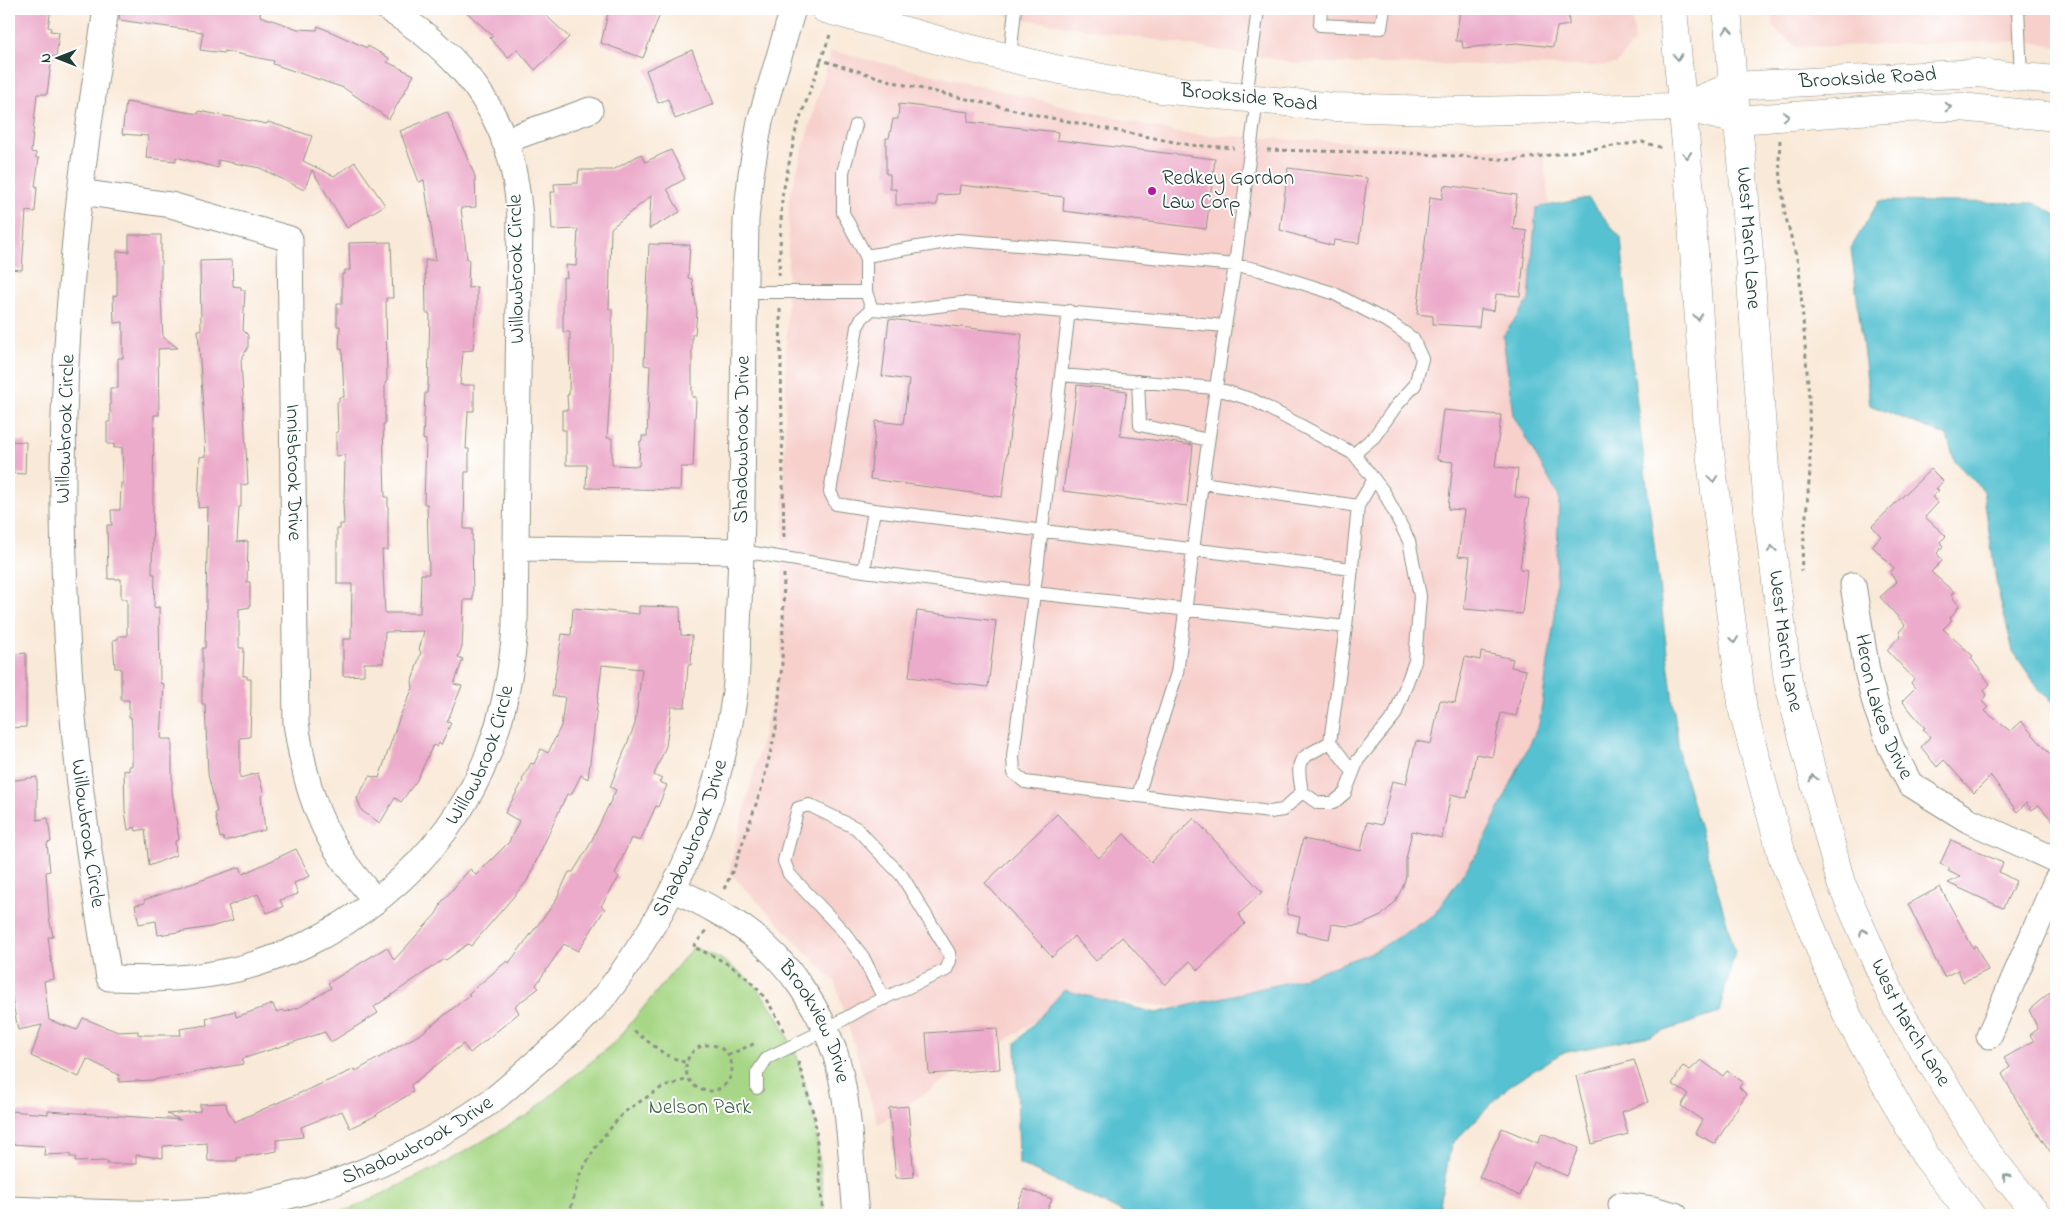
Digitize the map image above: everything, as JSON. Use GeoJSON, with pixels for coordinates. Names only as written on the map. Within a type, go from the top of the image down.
{"type":"FeatureCollection","features":[{"type":"Feature","properties":{"kind":"main road"},"geometry":{"type":"LineString","coordinates":[[1673,9],[1687,155],[1706,429],[1743,711],[1784,860],[1848,1017],[1925,1156],[1971,1215]]}},
{"type":"Feature","properties":{"kind":"main road","name":"West March Lane"},"geometry":{"type":"LineString","coordinates":[[1727,9],[1753,297],[1769,523],[1788,681],[1841,883],[1897,1008],[1986,1151],[2037,1215]]}},
{"type":"Feature","properties":{"kind":"main road","name":"Brookside Road"},"geometry":{"type":"LineString","coordinates":[[831,11],[1060,70],[1162,88],[1332,107],[1469,111],[1682,107],[1737,120],[1900,108],[1961,107],[2056,117]]}},
{"type":"Feature","properties":{"kind":"main road","name":"Brookside Road"},"geometry":{"type":"LineString","coordinates":[[1682,107],[1733,86],[1977,73],[2056,80]]}},
{"type":"Feature","properties":{"kind":"street","name":"Willowbrook Circle"},"geometry":{"type":"LineString","coordinates":[[106,9],[80,192],[72,283],[64,419],[63,510],[71,692],[80,782],[108,978],[171,979],[219,973],[262,962],[302,946],[341,925],[398,883],[428,852],[453,820],[473,786],[490,751],[504,706],[512,663],[515,627],[520,218],[517,186],[504,141],[492,112],[470,78],[441,46],[388,9]]}},
{"type":"Feature","properties":{"kind":"street","name":"Shadowbrook Drive"},"geometry":{"type":"LineString","coordinates":[[9,1209],[178,1214],[232,1208],[288,1196],[325,1185],[397,1157],[445,1132],[490,1102],[565,1038],[604,996],[640,946],[674,889],[708,806],[724,751],[735,691],[742,551],[746,220],[752,165],[760,121],[793,9]]}},
{"type":"Feature","properties":{"kind":"street"},"geometry":{"type":"LineString","coordinates":[[504,141],[590,110]]}},
{"type":"Feature","properties":{"kind":"street","name":"Innisbrook Drive"},"geometry":{"type":"LineString","coordinates":[[80,192],[171,205],[290,239],[296,723],[302,762],[311,797],[325,830],[342,858],[376,901]]}},
{"type":"Feature","properties":{"kind":"street"},"geometry":{"type":"LineString","coordinates":[[516,548],[742,551]]}},
{"type":"Feature","properties":{"kind":"street","name":"Heron Lakes Drive"},"geometry":{"type":"LineString","coordinates":[[1853,585],[1867,671],[1876,707],[1891,747],[1910,784],[1976,824],[2056,860]]}},
{"type":"Feature","properties":{"kind":"street"},"geometry":{"type":"LineString","coordinates":[[1988,1036],[2056,881]]}},
{"type":"Feature","properties":{"kind":"street","name":"Brookview Drive"},"geometry":{"type":"LineString","coordinates":[[674,889],[721,914],[751,934],[780,961],[803,989],[835,1053],[844,1092],[856,1215]]}},
{"type":"Feature","properties":{"kind":"street"},"geometry":{"type":"LineString","coordinates":[[1621,1205],[1675,1215]]}},
{"type":"Feature","properties":{"kind":"lane"},"geometry":{"type":"LineString","coordinates":[[1010,58],[1015,9]]}},
{"type":"Feature","properties":{"kind":"lane"},"geometry":{"type":"LineString","coordinates":[[1138,795],[1178,673],[1202,483],[1224,326],[1235,265],[1250,149],[1258,9]]}},
{"type":"Feature","properties":{"kind":"lane"},"geometry":{"type":"LineString","coordinates":[[1321,9],[1320,25],[1382,28],[1384,9]]}},
{"type":"Feature","properties":{"kind":"lane"},"geometry":{"type":"LineString","coordinates":[[2018,9],[2021,76]]}},
{"type":"Feature","properties":{"kind":"lane"},"geometry":{"type":"LineString","coordinates":[[856,125],[843,172],[843,213],[866,256],[866,292],[872,309]]}},
{"type":"Feature","properties":{"kind":"lane"},"geometry":{"type":"LineString","coordinates":[[866,256],[958,240],[1235,265],[1260,270],[1333,293],[1392,324],[1413,339],[1422,358],[1415,385],[1396,406],[1374,437],[1354,454]]}},
{"type":"Feature","properties":{"kind":"lane"},"geometry":{"type":"LineString","coordinates":[[745,292],[866,292]]}},
{"type":"Feature","properties":{"kind":"lane"},"geometry":{"type":"LineString","coordinates":[[1224,326],[962,303],[898,311],[872,309],[862,318],[857,327],[830,492],[836,504],[874,510],[1352,569]]}},
{"type":"Feature","properties":{"kind":"lane"},"geometry":{"type":"LineString","coordinates":[[1069,311],[1013,756],[1014,774],[1025,782],[1270,812],[1283,810],[1302,792]]}},
{"type":"Feature","properties":{"kind":"lane"},"geometry":{"type":"LineString","coordinates":[[1062,375],[1216,388],[1253,400],[1354,454],[1384,492],[1409,541],[1420,596],[1415,660],[1395,715],[1358,760],[1345,793],[1332,803],[1318,803],[1302,792],[1298,768],[1304,755],[1330,742]]}},
{"type":"Feature","properties":{"kind":"lane"},"geometry":{"type":"LineString","coordinates":[[1138,381],[1140,425],[1208,440]]}},
{"type":"Feature","properties":{"kind":"lane"},"geometry":{"type":"LineString","coordinates":[[1353,772],[1330,742],[1346,627],[1358,506],[1374,480]]}},
{"type":"Feature","properties":{"kind":"lane"},"geometry":{"type":"LineString","coordinates":[[1202,483],[1358,506]]}},
{"type":"Feature","properties":{"kind":"lane"},"geometry":{"type":"LineString","coordinates":[[864,571],[874,510]]}},
{"type":"Feature","properties":{"kind":"lane"},"geometry":{"type":"LineString","coordinates":[[742,551],[864,571],[1034,593],[1346,627]]}},
{"type":"Feature","properties":{"kind":"lane"},"geometry":{"type":"LineString","coordinates":[[757,1088],[757,1073],[767,1058],[946,970],[950,961],[949,953],[902,876],[856,828],[809,805],[798,808],[784,861],[789,874],[843,931],[863,957],[884,999]]}},
{"type":"Feature","properties":{"kind":"path"},"geometry":{"type":"LineString","coordinates":[[823,1215],[815,1119],[797,1056],[776,1015],[752,982],[721,958],[693,947],[721,914],[720,896],[734,868],[762,787],[776,729],[782,664],[784,558],[780,292],[782,197],[796,130],[821,60],[831,11]]}},
{"type":"Feature","properties":{"kind":"path"},"geometry":{"type":"LineString","coordinates":[[821,60],[901,84],[1190,145],[1250,149],[1409,153],[1514,160],[1642,142],[1687,155]]}},
{"type":"Feature","properties":{"kind":"path"},"geometry":{"type":"LineString","coordinates":[[634,1031],[666,1055],[686,1063]]}},
{"type":"Feature","properties":{"kind":"path"},"geometry":{"type":"LineString","coordinates":[[708,1045],[716,1046],[722,1050],[731,1062],[732,1070],[726,1084],[713,1091],[698,1089],[688,1079],[686,1063],[694,1050],[708,1045]]}},
{"type":"Feature","properties":{"kind":"path"},"geometry":{"type":"LineString","coordinates":[[569,1215],[580,1174],[598,1143],[624,1112],[661,1088],[688,1079]]}},
{"type":"Feature","properties":{"kind":"path"},"geometry":{"type":"LineString","coordinates":[[335,1215],[346,1213],[346,1215]]}},
{"type":"Feature","properties":{"kind":"shaded area"},"geometry":{"type":"Polygon","coordinates":[[[984,9],[1632,9],[1635,41],[1616,64],[1592,66],[1298,63],[1018,18],[984,9]]]}},
{"type":"Feature","properties":{"kind":"shaded area"},"geometry":{"type":"Polygon","coordinates":[[[1772,9],[2056,9],[2056,47],[2025,41],[1796,47],[1774,28],[1772,9]]]}},
{"type":"Feature","properties":{"kind":"shaded area"},"geometry":{"type":"Polygon","coordinates":[[[831,51],[1184,134],[1543,151],[1558,283],[1577,505],[1596,653],[1438,929],[1269,1016],[1072,997],[878,1124],[835,982],[729,872],[781,664],[789,198],[831,51]]]}},
{"type":"Feature","properties":{"kind":"green space","name":"Nelson Park"},"geometry":{"type":"Polygon","coordinates":[[[693,947],[721,959],[752,982],[777,1015],[797,1056],[815,1119],[825,1215],[324,1215],[351,1209],[445,1163],[529,1114],[617,1040],[693,947]]]}},
{"type":"Feature","properties":{"kind":"water"},"geometry":{"type":"Polygon","coordinates":[[[1588,198],[1621,238],[1631,353],[1680,760],[1735,951],[1719,1013],[1650,1036],[1562,1053],[1509,1086],[1451,1145],[1438,1215],[1129,1215],[1019,1164],[1016,1043],[1064,990],[1156,1013],[1297,980],[1375,951],[1434,915],[1480,849],[1539,724],[1555,615],[1559,497],[1513,415],[1503,336],[1529,300],[1536,208],[1588,198]]]}},
{"type":"Feature","properties":{"kind":"water"},"geometry":{"type":"Polygon","coordinates":[[[1879,201],[2035,203],[2056,215],[2056,704],[2040,691],[2013,651],[1997,587],[1983,490],[1955,462],[1947,436],[1870,405],[1851,248],[1879,201]]]}},
{"type":"Feature","properties":{"kind":"building"},"geometry":{"type":"Polygon","coordinates":[[[10,9],[51,9],[48,27],[51,28],[50,31],[59,32],[56,57],[52,57],[47,94],[37,94],[31,152],[36,153],[36,158],[39,158],[35,186],[37,186],[35,212],[26,211],[22,270],[9,269],[10,9]]]}},
{"type":"Feature","properties":{"kind":"building"},"geometry":{"type":"Polygon","coordinates":[[[120,9],[261,9],[260,16],[298,29],[317,30],[318,26],[367,48],[368,46],[389,58],[387,62],[414,75],[389,119],[344,88],[273,64],[274,61],[224,51],[224,53],[200,50],[203,32],[119,20],[120,9]]]}},
{"type":"Feature","properties":{"kind":"building"},"geometry":{"type":"Polygon","coordinates":[[[463,9],[539,9],[569,37],[535,70],[517,49],[508,58],[490,38],[493,36],[463,9]]]}},
{"type":"Feature","properties":{"kind":"building"},"geometry":{"type":"Polygon","coordinates":[[[609,9],[662,9],[643,58],[601,43],[609,9]]]}},
{"type":"Feature","properties":{"kind":"building"},"geometry":{"type":"Polygon","coordinates":[[[1460,9],[1568,9],[1569,25],[1557,27],[1553,47],[1517,43],[1463,48],[1462,41],[1456,41],[1460,9]]]}},
{"type":"Feature","properties":{"kind":"building"},"geometry":{"type":"Polygon","coordinates":[[[692,50],[714,104],[675,119],[668,99],[658,103],[646,70],[692,50]]]}},
{"type":"Feature","properties":{"kind":"building"},"geometry":{"type":"Polygon","coordinates":[[[126,102],[198,114],[199,111],[267,124],[268,122],[312,136],[303,161],[334,176],[355,162],[385,205],[347,228],[312,170],[304,190],[260,168],[218,160],[218,168],[176,157],[176,161],[146,158],[148,136],[122,134],[126,102]]]}},
{"type":"Feature","properties":{"kind":"building"},"geometry":{"type":"Polygon","coordinates":[[[899,104],[969,112],[968,122],[1058,132],[1057,140],[1215,159],[1206,229],[1063,211],[1064,197],[960,185],[959,194],[937,195],[937,205],[896,205],[896,189],[890,189],[890,174],[886,174],[886,138],[889,138],[893,119],[898,119],[899,104]]]}},
{"type":"Feature","properties":{"kind":"building"},"geometry":{"type":"Polygon","coordinates":[[[447,112],[475,176],[476,207],[461,208],[467,259],[469,259],[468,288],[477,287],[477,315],[475,315],[473,350],[463,351],[460,385],[474,385],[474,411],[468,411],[466,449],[469,449],[469,472],[465,472],[464,529],[472,529],[473,600],[464,600],[462,647],[458,657],[463,659],[454,684],[462,686],[447,722],[451,723],[441,745],[439,743],[437,747],[433,745],[417,780],[401,802],[395,798],[380,823],[362,811],[357,798],[370,776],[379,778],[400,716],[413,688],[412,681],[421,652],[419,650],[424,631],[385,632],[383,663],[364,663],[364,675],[343,676],[343,639],[351,639],[352,584],[337,584],[337,529],[340,529],[340,524],[344,524],[345,455],[336,456],[336,432],[338,432],[337,402],[339,402],[339,397],[344,397],[342,349],[339,349],[340,326],[337,326],[337,304],[342,304],[342,274],[345,274],[345,270],[350,270],[349,243],[391,242],[393,298],[386,298],[387,381],[385,383],[385,424],[383,424],[385,497],[388,497],[388,550],[382,550],[385,613],[420,613],[421,574],[429,574],[427,504],[424,504],[426,440],[423,439],[425,393],[427,393],[428,385],[430,314],[426,313],[425,260],[436,260],[424,180],[419,182],[400,131],[447,112]]]}},
{"type":"Feature","properties":{"kind":"building"},"geometry":{"type":"Polygon","coordinates":[[[671,150],[685,179],[667,189],[680,212],[649,229],[651,196],[611,228],[609,309],[612,309],[612,363],[607,438],[612,438],[612,465],[639,466],[640,441],[642,441],[642,436],[647,436],[650,366],[644,365],[649,244],[690,245],[688,278],[692,279],[697,312],[695,334],[692,334],[692,397],[696,397],[693,467],[681,467],[680,490],[586,488],[587,465],[566,465],[566,430],[562,430],[562,410],[568,410],[570,332],[563,332],[563,277],[567,278],[566,265],[576,266],[578,229],[552,230],[550,192],[555,192],[554,184],[578,183],[579,170],[613,170],[641,154],[645,162],[671,150]]]}},
{"type":"Feature","properties":{"kind":"building"},"geometry":{"type":"Polygon","coordinates":[[[1288,168],[1367,178],[1359,243],[1334,240],[1333,246],[1280,230],[1288,168]]]}},
{"type":"Feature","properties":{"kind":"building"},"geometry":{"type":"Polygon","coordinates":[[[1444,185],[1517,195],[1513,229],[1527,231],[1520,296],[1496,294],[1494,311],[1481,309],[1479,327],[1433,324],[1433,316],[1417,314],[1430,197],[1442,199],[1444,185]]]}},
{"type":"Feature","properties":{"kind":"building"},"geometry":{"type":"Polygon","coordinates":[[[129,235],[161,235],[160,279],[163,337],[178,348],[158,349],[159,415],[154,415],[152,574],[155,574],[154,608],[159,607],[160,683],[164,684],[161,739],[172,739],[172,791],[179,840],[175,841],[176,855],[149,866],[145,829],[136,831],[135,827],[128,830],[125,811],[124,770],[129,771],[129,766],[132,766],[132,728],[131,717],[129,717],[129,700],[121,700],[121,668],[115,668],[113,640],[118,639],[118,636],[127,636],[127,599],[121,599],[121,579],[108,579],[107,525],[112,525],[111,510],[120,510],[121,483],[123,483],[122,447],[114,448],[114,444],[107,444],[107,422],[110,422],[110,388],[118,388],[118,358],[123,358],[123,322],[114,323],[113,296],[117,295],[117,251],[129,252],[129,235]]]}},
{"type":"Feature","properties":{"kind":"building"},"geometry":{"type":"Polygon","coordinates":[[[232,260],[233,286],[241,287],[241,290],[245,290],[243,330],[248,335],[248,347],[241,360],[248,484],[241,485],[241,507],[239,507],[237,542],[248,541],[247,582],[250,582],[250,607],[239,609],[239,648],[244,648],[243,676],[251,679],[251,703],[250,737],[240,738],[240,778],[258,773],[264,795],[261,796],[265,830],[224,841],[223,837],[220,838],[215,813],[217,812],[208,774],[205,704],[202,704],[202,648],[205,648],[208,507],[198,508],[200,457],[206,456],[198,330],[201,330],[200,261],[232,260]]]}},
{"type":"Feature","properties":{"kind":"building"},"geometry":{"type":"Polygon","coordinates":[[[889,319],[1022,334],[1002,497],[870,479],[876,421],[903,424],[909,380],[882,376],[889,319]]]}},
{"type":"Feature","properties":{"kind":"building"},"geometry":{"type":"Polygon","coordinates":[[[1077,385],[1127,391],[1120,436],[1193,445],[1187,506],[1063,491],[1077,385]]]}},
{"type":"Feature","properties":{"kind":"building"},"geometry":{"type":"Polygon","coordinates":[[[1443,410],[1501,415],[1495,467],[1518,469],[1515,497],[1529,499],[1520,569],[1527,570],[1522,614],[1464,609],[1470,557],[1458,556],[1464,510],[1448,509],[1453,462],[1437,460],[1443,410]]]}},
{"type":"Feature","properties":{"kind":"building"},"geometry":{"type":"Polygon","coordinates":[[[9,441],[26,442],[25,474],[9,473],[9,441]]]}},
{"type":"Feature","properties":{"kind":"building"},"geometry":{"type":"Polygon","coordinates":[[[1931,469],[1943,481],[1936,489],[1939,490],[1932,497],[1938,503],[1925,517],[1946,536],[1940,542],[1943,546],[1937,553],[1942,561],[1931,572],[1954,592],[1951,595],[1959,606],[1950,618],[1952,620],[1943,629],[1973,656],[1971,658],[1990,684],[1984,691],[1987,695],[1982,701],[1988,708],[1985,711],[2010,731],[2021,721],[2056,761],[2056,825],[2039,805],[2032,810],[2026,803],[2017,812],[1991,776],[1974,793],[1944,760],[1937,767],[1921,747],[1930,737],[1923,729],[1925,728],[1902,701],[1915,688],[1911,683],[1914,679],[1887,650],[1901,635],[1899,632],[1905,625],[1880,597],[1897,582],[1890,573],[1894,568],[1872,546],[1881,536],[1872,526],[1931,469]]]}},
{"type":"Feature","properties":{"kind":"building"},"geometry":{"type":"Polygon","coordinates":[[[639,606],[680,607],[681,635],[692,636],[691,665],[688,665],[685,707],[671,707],[666,746],[654,775],[662,779],[659,782],[667,785],[640,841],[631,838],[615,874],[619,877],[601,906],[605,909],[578,951],[564,944],[536,985],[539,988],[515,1006],[519,1013],[470,1053],[463,1044],[411,1085],[413,1092],[377,1115],[350,1128],[342,1111],[301,1127],[303,1137],[276,1140],[277,1151],[237,1158],[237,1161],[208,1161],[207,1143],[163,1146],[163,1158],[136,1155],[136,1164],[107,1164],[108,1161],[75,1162],[76,1157],[70,1157],[70,1154],[44,1155],[45,1146],[9,1144],[9,1111],[48,1114],[48,1111],[181,1120],[167,1114],[200,1111],[200,1104],[226,1103],[234,1122],[355,1069],[356,1071],[422,1033],[470,995],[468,994],[507,961],[509,963],[555,902],[569,872],[573,872],[588,848],[616,790],[610,787],[635,724],[642,669],[602,665],[588,779],[581,775],[571,795],[567,794],[527,881],[471,946],[468,944],[446,960],[444,959],[374,1007],[378,1013],[331,1042],[325,1032],[242,1059],[243,1064],[152,1080],[119,1082],[119,1075],[87,1059],[79,1077],[31,1056],[42,1025],[18,1030],[9,982],[9,781],[37,777],[37,820],[48,818],[51,842],[47,843],[50,871],[46,872],[49,917],[53,937],[48,937],[54,979],[44,981],[49,1020],[77,1030],[83,1018],[118,1032],[138,1031],[138,1034],[143,1035],[181,1035],[180,1029],[207,1025],[206,1018],[235,1011],[236,1017],[273,1004],[276,1012],[283,1010],[285,1012],[300,1007],[331,988],[328,983],[387,947],[394,960],[436,914],[440,904],[470,869],[476,875],[509,842],[519,821],[505,813],[531,763],[534,764],[541,749],[548,753],[561,726],[565,697],[552,696],[562,634],[571,635],[573,608],[639,614],[639,606]]]}},
{"type":"Feature","properties":{"kind":"building"},"geometry":{"type":"Polygon","coordinates":[[[917,611],[996,621],[988,687],[909,677],[917,611]]]}},
{"type":"Feature","properties":{"kind":"building"},"geometry":{"type":"Polygon","coordinates":[[[1481,652],[1513,659],[1511,667],[1526,670],[1516,716],[1501,713],[1492,757],[1476,754],[1467,798],[1451,794],[1442,838],[1412,831],[1403,886],[1395,902],[1381,916],[1361,925],[1332,924],[1329,939],[1297,932],[1300,917],[1287,914],[1287,907],[1303,839],[1361,851],[1367,822],[1382,825],[1392,781],[1406,784],[1416,741],[1431,744],[1440,700],[1455,703],[1465,657],[1480,660],[1481,652]]]}},
{"type":"Feature","properties":{"kind":"building"},"geometry":{"type":"Polygon","coordinates":[[[26,653],[26,727],[9,728],[9,655],[26,653]]]}},
{"type":"Feature","properties":{"kind":"building"},"geometry":{"type":"Polygon","coordinates":[[[1057,814],[1099,858],[1124,834],[1151,862],[1194,818],[1262,892],[1239,914],[1245,924],[1198,970],[1190,961],[1165,985],[1122,937],[1096,961],[1074,936],[1052,957],[985,883],[1057,814]]]}},
{"type":"Feature","properties":{"kind":"building"},"geometry":{"type":"Polygon","coordinates":[[[1951,840],[2003,863],[1999,872],[2016,881],[2003,908],[1948,883],[1960,877],[1948,871],[1950,868],[1940,864],[1951,840]]]}},
{"type":"Feature","properties":{"kind":"building"},"geometry":{"type":"Polygon","coordinates":[[[296,849],[310,876],[294,883],[298,894],[280,900],[283,907],[267,913],[258,894],[228,906],[233,920],[211,927],[158,935],[156,921],[139,924],[135,905],[145,903],[144,900],[240,867],[243,874],[296,849]]]}},
{"type":"Feature","properties":{"kind":"building"},"geometry":{"type":"Polygon","coordinates":[[[1940,887],[1973,948],[1976,946],[1988,970],[1963,982],[1958,970],[1944,977],[1908,904],[1940,887]]]}},
{"type":"Feature","properties":{"kind":"building"},"geometry":{"type":"Polygon","coordinates":[[[2056,987],[2056,1160],[2025,1115],[2002,1074],[2010,1067],[2004,1058],[2034,1041],[2030,1035],[2038,1029],[2029,1010],[2056,987]]]}},
{"type":"Feature","properties":{"kind":"building"},"geometry":{"type":"Polygon","coordinates":[[[997,1028],[1000,1069],[929,1074],[926,1033],[997,1028]]]}},
{"type":"Feature","properties":{"kind":"building"},"geometry":{"type":"Polygon","coordinates":[[[1634,1060],[1648,1102],[1622,1112],[1628,1134],[1592,1144],[1576,1076],[1634,1060]]]}},
{"type":"Feature","properties":{"kind":"building"},"geometry":{"type":"Polygon","coordinates":[[[1701,1060],[1723,1076],[1727,1071],[1743,1082],[1739,1087],[1746,1094],[1715,1144],[1695,1133],[1702,1120],[1681,1106],[1688,1094],[1672,1084],[1683,1066],[1690,1070],[1701,1060]]]}},
{"type":"Feature","properties":{"kind":"building"},"geometry":{"type":"Polygon","coordinates":[[[908,1106],[914,1177],[896,1178],[889,1108],[908,1106]]]}},
{"type":"Feature","properties":{"kind":"building"},"geometry":{"type":"Polygon","coordinates":[[[1502,1128],[1538,1143],[1542,1133],[1579,1148],[1567,1176],[1534,1162],[1520,1196],[1479,1177],[1502,1128]]]}},
{"type":"Feature","properties":{"kind":"building"},"geometry":{"type":"Polygon","coordinates":[[[1024,1189],[1052,1199],[1045,1215],[1014,1215],[1024,1189]]]}},
{"type":"Feature","properties":{"kind":"place","name":"Redkey Gordon Law Corp"},"geometry":{"type":"Point","coordinates":[1152,191]}}]}
